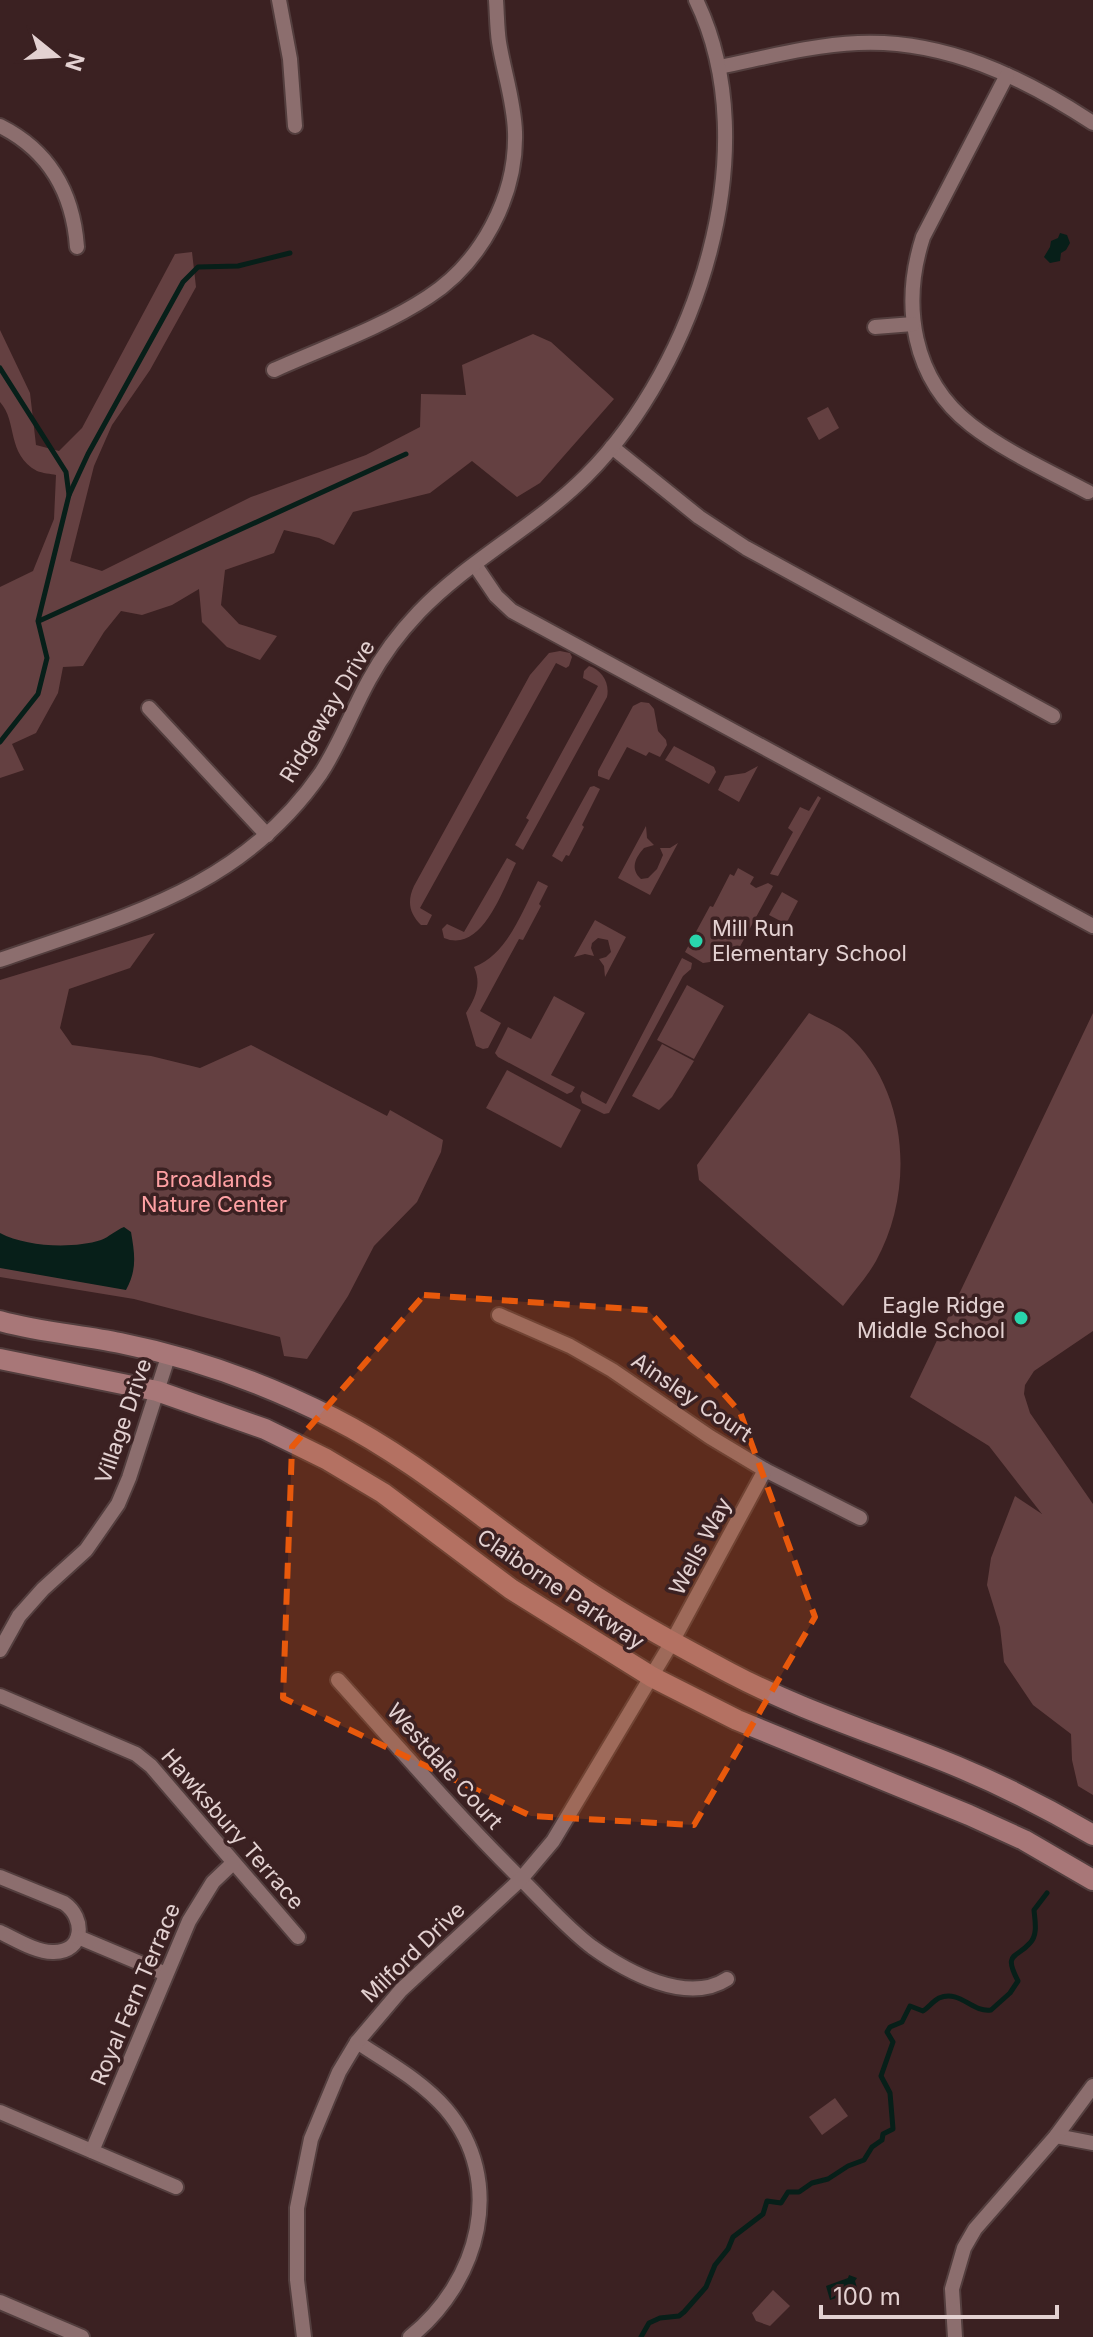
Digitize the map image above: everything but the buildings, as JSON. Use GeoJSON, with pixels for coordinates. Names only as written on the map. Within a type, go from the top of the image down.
{"type":"FeatureCollection","features":[{"type":"Feature","properties":{"kind":"main road","name":"Claiborne Parkway"},"geometry":{"type":"LineString","coordinates":[[0,1321],[169,1354],[252,1381],[372,1439],[453,1493],[564,1575],[672,1642],[735,1676],[799,1705],[1017,1793],[1093,1835]]}},
{"type":"Feature","properties":{"kind":"main road","name":"Claiborne Parkway"},"geometry":{"type":"LineString","coordinates":[[0,1359],[157,1391],[265,1429],[326,1459],[383,1493],[511,1589],[652,1677],[737,1720],[1024,1840],[1093,1880]]}},
{"type":"Feature","properties":{"kind":"street"},"geometry":{"type":"LineString","coordinates":[[279,0],[290,59],[295,126]]}},
{"type":"Feature","properties":{"kind":"street"},"geometry":{"type":"LineString","coordinates":[[274,370],[430,296],[455,276],[488,234],[508,185],[515,135],[513,103],[498,39],[496,0]]}},
{"type":"Feature","properties":{"kind":"street","name":"Ridgeway Drive"},"geometry":{"type":"LineString","coordinates":[[0,960],[179,895],[211,877],[267,835],[321,772],[342,738],[370,678],[396,639],[445,587],[552,508],[612,447],[648,396],[673,353],[704,275],[714,235],[724,151],[724,106],[712,40],[696,0]]}},
{"type":"Feature","properties":{"kind":"street"},"geometry":{"type":"LineString","coordinates":[[719,67],[827,47],[887,43],[951,53],[1007,75],[1093,123]]}},
{"type":"Feature","properties":{"kind":"street"},"geometry":{"type":"LineString","coordinates":[[1007,75],[923,237],[911,289],[913,324],[924,364],[934,384],[969,424],[990,439],[1088,492]]}},
{"type":"Feature","properties":{"kind":"street"},"geometry":{"type":"LineString","coordinates":[[0,126],[33,147],[61,182],[75,222],[77,247]]}},
{"type":"Feature","properties":{"kind":"street"},"geometry":{"type":"LineString","coordinates":[[875,327],[913,324]]}},
{"type":"Feature","properties":{"kind":"street"},"geometry":{"type":"LineString","coordinates":[[612,447],[687,508],[746,548],[1053,716]]}},
{"type":"Feature","properties":{"kind":"street"},"geometry":{"type":"LineString","coordinates":[[475,565],[496,596],[512,611],[1093,926]]}},
{"type":"Feature","properties":{"kind":"street"},"geometry":{"type":"LineString","coordinates":[[149,708],[267,835]]}},
{"type":"Feature","properties":{"kind":"street","name":"Ainsley Court"},"geometry":{"type":"LineString","coordinates":[[499,1315],[570,1346],[765,1470],[860,1518]]}},
{"type":"Feature","properties":{"kind":"street","name":"Village Drive"},"geometry":{"type":"LineString","coordinates":[[0,1650],[27,1606],[86,1550],[104,1528],[129,1478],[169,1354]]}},
{"type":"Feature","properties":{"kind":"street","name":"Wells Way"},"geometry":{"type":"LineString","coordinates":[[672,1642],[765,1470]]}},
{"type":"Feature","properties":{"kind":"street","name":"Milford Drive"},"geometry":{"type":"LineString","coordinates":[[304,2337],[295,2244],[302,2173],[323,2105],[357,2042],[401,1990],[521,1879],[553,1841],[672,1642]]}},
{"type":"Feature","properties":{"kind":"street","name":"Westdale Court"},"geometry":{"type":"LineString","coordinates":[[338,1680],[485,1843],[590,1945],[642,1975],[697,1990],[714,1988],[727,1979]]}},
{"type":"Feature","properties":{"kind":"street","name":"Hawksbury Terrace"},"geometry":{"type":"LineString","coordinates":[[0,1696],[136,1754],[151,1766],[298,1937]]}},
{"type":"Feature","properties":{"kind":"street","name":"Royal Fern Terrace"},"geometry":{"type":"LineString","coordinates":[[92,2151],[199,1902],[213,1882],[233,1863]]}},
{"type":"Feature","properties":{"kind":"street"},"geometry":{"type":"LineString","coordinates":[[0,1877],[72,1909],[80,1927],[78,1937],[68,1949],[58,1953],[48,1952],[0,1932]]}},
{"type":"Feature","properties":{"kind":"street"},"geometry":{"type":"LineString","coordinates":[[78,1937],[166,1974]]}},
{"type":"Feature","properties":{"kind":"street"},"geometry":{"type":"LineString","coordinates":[[357,2042],[428,2091],[445,2108],[469,2146],[477,2169],[480,2212],[470,2257],[458,2283],[442,2306],[410,2337]]}},
{"type":"Feature","properties":{"kind":"street"},"geometry":{"type":"LineString","coordinates":[[955,2337],[952,2289],[964,2248],[975,2229],[1056,2136],[1093,2086]]}},
{"type":"Feature","properties":{"kind":"street"},"geometry":{"type":"LineString","coordinates":[[0,2112],[176,2187]]}},
{"type":"Feature","properties":{"kind":"street"},"geometry":{"type":"LineString","coordinates":[[1056,2136],[1093,2143]]}},
{"type":"Feature","properties":{"kind":"street"},"geometry":{"type":"LineString","coordinates":[[0,2302],[82,2337]]}},
{"type":"Feature","properties":{"kind":"highlighted area"},"geometry":{"type":"Polygon","coordinates":[[[424,1295],[648,1310],[740,1412],[815,1617],[694,1825],[531,1816],[283,1698],[292,1447],[424,1295]]]}},
{"type":"Feature","properties":{"kind":"green space"},"geometry":{"type":"Polygon","coordinates":[[[192,252],[196,287],[150,370],[112,425],[94,466],[70,561],[102,571],[251,497],[366,455],[420,427],[421,394],[466,395],[462,365],[533,334],[551,342],[614,399],[540,483],[517,497],[472,461],[430,493],[353,512],[334,545],[284,530],[274,553],[225,570],[221,605],[239,624],[277,636],[260,660],[227,647],[202,622],[199,589],[172,605],[142,615],[121,611],[83,666],[63,667],[58,693],[36,733],[12,744],[24,770],[0,778],[0,587],[33,571],[54,519],[56,475],[37,471],[27,464],[16,447],[9,419],[0,402],[0,330],[30,393],[36,445],[59,451],[82,428],[175,254],[192,252]]]}},
{"type":"Feature","properties":{"kind":"green space"},"geometry":{"type":"Polygon","coordinates":[[[828,407],[839,428],[819,440],[807,418],[828,407]]]}},
{"type":"Feature","properties":{"kind":"green space"},"geometry":{"type":"Polygon","coordinates":[[[549,653],[570,653],[569,666],[566,668],[556,663],[420,908],[432,915],[427,925],[421,925],[410,907],[414,886],[530,675],[549,653]]]}},
{"type":"Feature","properties":{"kind":"green space"},"geometry":{"type":"Polygon","coordinates":[[[589,666],[604,678],[607,697],[523,850],[515,845],[529,820],[526,818],[598,686],[583,678],[589,666]]]}},
{"type":"Feature","properties":{"kind":"green space"},"geometry":{"type":"Polygon","coordinates":[[[641,702],[649,703],[654,709],[658,731],[667,745],[660,757],[649,752],[646,756],[627,747],[609,780],[598,776],[633,706],[641,702]]]}},
{"type":"Feature","properties":{"kind":"green space"},"geometry":{"type":"Polygon","coordinates":[[[674,746],[714,767],[716,772],[709,784],[665,760],[674,746]]]}},
{"type":"Feature","properties":{"kind":"green space"},"geometry":{"type":"Polygon","coordinates":[[[758,766],[739,802],[718,790],[725,776],[745,773],[758,766]]]}},
{"type":"Feature","properties":{"kind":"green space"},"geometry":{"type":"Polygon","coordinates":[[[590,787],[600,789],[582,825],[584,827],[569,856],[566,855],[562,862],[552,856],[590,787]]]}},
{"type":"Feature","properties":{"kind":"green space"},"geometry":{"type":"Polygon","coordinates":[[[818,796],[821,798],[778,876],[770,874],[793,832],[788,828],[800,807],[809,811],[818,796]]]}},
{"type":"Feature","properties":{"kind":"green space"},"geometry":{"type":"Polygon","coordinates":[[[646,826],[647,838],[654,845],[644,848],[636,860],[636,871],[641,879],[648,878],[657,869],[663,855],[660,848],[670,848],[678,843],[650,895],[618,878],[646,826]]]}},
{"type":"Feature","properties":{"kind":"green space"},"geometry":{"type":"Polygon","coordinates":[[[507,858],[516,863],[498,902],[480,928],[469,937],[457,940],[444,938],[442,929],[447,924],[464,932],[507,858]]]}},
{"type":"Feature","properties":{"kind":"green space"},"geometry":{"type":"Polygon","coordinates":[[[738,868],[754,877],[750,884],[756,888],[768,883],[773,886],[737,952],[719,961],[716,950],[717,961],[703,963],[685,952],[730,874],[734,876],[738,868]]]}},
{"type":"Feature","properties":{"kind":"green space"},"geometry":{"type":"Polygon","coordinates":[[[538,881],[548,886],[539,904],[541,906],[523,940],[519,939],[480,1011],[501,1023],[488,1048],[483,1049],[476,1046],[466,1013],[477,986],[474,967],[486,961],[505,942],[538,881]]]}},
{"type":"Feature","properties":{"kind":"green space"},"geometry":{"type":"Polygon","coordinates":[[[782,892],[798,901],[786,924],[769,915],[782,892]]]}},
{"type":"Feature","properties":{"kind":"green space"},"geometry":{"type":"Polygon","coordinates":[[[595,920],[626,937],[605,977],[604,966],[599,959],[611,952],[608,940],[598,938],[592,943],[594,956],[585,954],[574,957],[595,920]]]}},
{"type":"Feature","properties":{"kind":"green space","name":"Broadlands Nature Center"},"geometry":{"type":"Polygon","coordinates":[[[155,933],[130,968],[69,989],[60,1028],[72,1045],[151,1056],[200,1068],[251,1045],[387,1116],[390,1110],[443,1140],[441,1152],[417,1202],[374,1246],[348,1296],[307,1359],[284,1356],[280,1337],[134,1299],[0,1277],[0,980],[155,933]]]}},
{"type":"Feature","properties":{"kind":"green space"},"geometry":{"type":"Polygon","coordinates":[[[682,958],[692,963],[691,969],[683,976],[609,1113],[604,1114],[582,1103],[582,1091],[606,1104],[682,958]]]}},
{"type":"Feature","properties":{"kind":"green space"},"geometry":{"type":"Polygon","coordinates":[[[687,985],[724,1006],[694,1059],[657,1040],[687,985]]]}},
{"type":"Feature","properties":{"kind":"green space"},"geometry":{"type":"Polygon","coordinates":[[[554,996],[585,1013],[551,1075],[575,1087],[567,1094],[495,1053],[508,1027],[531,1039],[554,996]]]}},
{"type":"Feature","properties":{"kind":"green space"},"geometry":{"type":"Polygon","coordinates":[[[809,1013],[843,1031],[868,1057],[883,1083],[894,1112],[899,1142],[897,1204],[888,1233],[876,1261],[843,1306],[699,1180],[697,1165],[809,1013]]]}},
{"type":"Feature","properties":{"kind":"green space","name":"Eagle Ridge Middle School"},"geometry":{"type":"Polygon","coordinates":[[[1093,1013],[1093,1331],[1034,1371],[1025,1385],[1024,1394],[1030,1413],[1093,1504],[1093,1795],[1078,1786],[1072,1760],[1071,1734],[1033,1705],[1004,1662],[1000,1627],[987,1585],[991,1558],[1015,1496],[1042,1514],[989,1446],[910,1397],[1093,1013]]]}},
{"type":"Feature","properties":{"kind":"green space"},"geometry":{"type":"Polygon","coordinates":[[[662,1044],[694,1061],[672,1097],[659,1110],[632,1096],[662,1044]]]}},
{"type":"Feature","properties":{"kind":"green space"},"geometry":{"type":"Polygon","coordinates":[[[507,1070],[581,1110],[561,1148],[486,1108],[507,1070]]]}},
{"type":"Feature","properties":{"kind":"green space"},"geometry":{"type":"Polygon","coordinates":[[[835,2098],[848,2116],[822,2135],[809,2117],[835,2098]]]}},
{"type":"Feature","properties":{"kind":"green space"},"geometry":{"type":"Polygon","coordinates":[[[773,2290],[790,2306],[770,2326],[756,2321],[752,2313],[773,2290]]]}},
{"type":"Feature","properties":{"kind":"water"},"geometry":{"type":"Polygon","coordinates":[[[1060,233],[1067,235],[1070,243],[1061,253],[1060,261],[1050,263],[1044,257],[1051,241],[1058,238],[1060,233]]]}},
{"type":"Feature","properties":{"kind":"water"},"geometry":{"type":"Polygon","coordinates":[[[124,1227],[131,1232],[134,1255],[132,1276],[126,1290],[0,1268],[0,1233],[36,1244],[64,1245],[101,1240],[124,1227]]]}},
{"type":"Feature","properties":{"kind":"water"},"geometry":{"type":"Polygon","coordinates":[[[849,2275],[857,2278],[858,2291],[830,2300],[826,2286],[849,2275]]]}},
{"type":"Feature","properties":{"kind":"waterway"},"geometry":{"type":"LineString","coordinates":[[0,742],[38,694],[47,658],[38,621],[69,495],[88,454],[183,282],[198,267],[238,266],[290,253]]}},
{"type":"Feature","properties":{"kind":"waterway"},"geometry":{"type":"LineString","coordinates":[[0,368],[66,472],[69,495]]}},
{"type":"Feature","properties":{"kind":"waterway"},"geometry":{"type":"LineString","coordinates":[[39,621],[406,454]]}},
{"type":"Feature","properties":{"kind":"waterway"},"geometry":{"type":"LineString","coordinates":[[641,2337],[649,2323],[684,2312],[706,2287],[715,2265],[733,2237],[763,2214],[767,2201],[781,2203],[788,2192],[799,2192],[864,2160],[872,2147],[882,2140],[883,2134],[893,2129],[890,2093],[881,2076],[893,2042],[887,2032],[890,2027],[902,2022],[910,2006],[923,2011],[937,1999],[946,1996],[991,2010],[1018,1981],[1012,1960],[1033,1940],[1034,1910],[1047,1893]]}},
{"type":"Feature","properties":{"kind":"place","name":"Mill Run Elementary School"},"geometry":{"type":"Point","coordinates":[696,941]}},
{"type":"Feature","properties":{"kind":"place","name":"Eagle Ridge Middle School"},"geometry":{"type":"Point","coordinates":[1021,1318]}}]}
